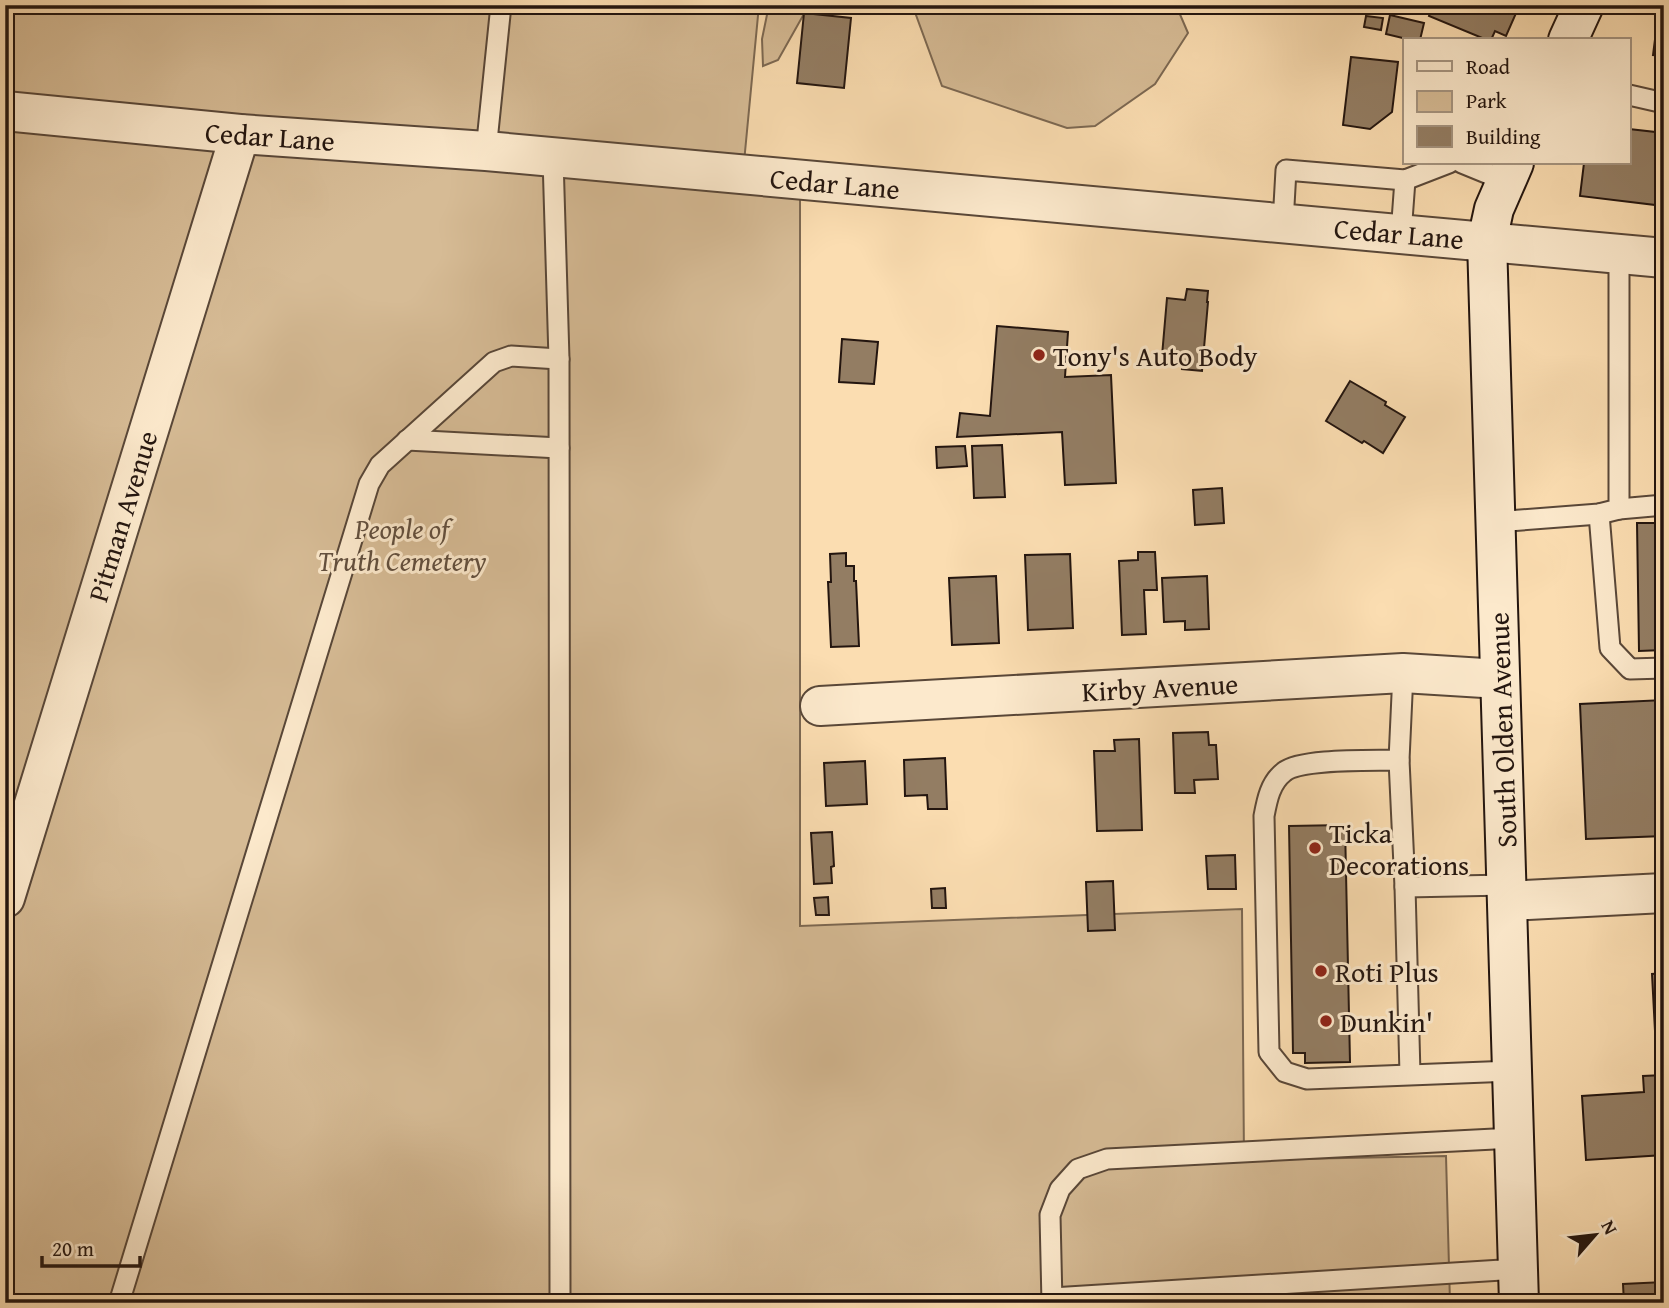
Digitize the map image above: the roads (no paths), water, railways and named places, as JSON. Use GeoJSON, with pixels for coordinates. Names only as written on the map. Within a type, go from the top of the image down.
{"type":"FeatureCollection","features":[{"type":"Feature","properties":{"kind":"street"},"geometry":{"type":"LineString","coordinates":[[1569,38],[1584,5]]}},
{"type":"Feature","properties":{"kind":"street","name":"Cedar Lane"},"geometry":{"type":"LineString","coordinates":[[5,111],[240,134],[486,151],[1664,258]]}},
{"type":"Feature","properties":{"kind":"street","name":"Pitman Avenue"},"geometry":{"type":"LineString","coordinates":[[5,898],[240,134]]}},
{"type":"Feature","properties":{"kind":"street","name":"South Olden Avenue"},"geometry":{"type":"LineString","coordinates":[[1510,172],[1494,209],[1487,241],[1519,1286]]}},
{"type":"Feature","properties":{"kind":"street","name":"Kirby Avenue"},"geometry":{"type":"LineString","coordinates":[[820,706],[1403,673],[1500,679]]}},
{"type":"Feature","properties":{"kind":"street"},"geometry":{"type":"LineString","coordinates":[[1507,893],[1664,893]]}},
{"type":"Feature","properties":{"kind":"lane"},"geometry":{"type":"LineString","coordinates":[[486,151],[501,5]]}},
{"type":"Feature","properties":{"kind":"lane"},"geometry":{"type":"LineString","coordinates":[[1630,95],[1664,103]]}},
{"type":"Feature","properties":{"kind":"lane"},"geometry":{"type":"LineString","coordinates":[[553,158],[559,359],[560,1303]]}},
{"type":"Feature","properties":{"kind":"lane"},"geometry":{"type":"LineString","coordinates":[[1283,223],[1286,170],[1405,180],[1446,164]]}},
{"type":"Feature","properties":{"kind":"lane"},"geometry":{"type":"LineString","coordinates":[[1467,164],[1510,172]]}},
{"type":"Feature","properties":{"kind":"lane"},"geometry":{"type":"LineString","coordinates":[[1401,233],[1405,180]]}},
{"type":"Feature","properties":{"kind":"lane"},"geometry":{"type":"LineString","coordinates":[[1619,254],[1619,509]]}},
{"type":"Feature","properties":{"kind":"lane"},"geometry":{"type":"LineString","coordinates":[[119,1303],[369,484],[380,466],[494,362],[511,356],[559,359]]}},
{"type":"Feature","properties":{"kind":"lane"},"geometry":{"type":"LineString","coordinates":[[407,440],[559,448]]}},
{"type":"Feature","properties":{"kind":"lane"},"geometry":{"type":"LineString","coordinates":[[1495,522],[1599,514],[1619,509],[1664,505]]}},
{"type":"Feature","properties":{"kind":"lane"},"geometry":{"type":"LineString","coordinates":[[1599,514],[1609,648],[1630,669],[1664,668]]}},
{"type":"Feature","properties":{"kind":"lane"},"geometry":{"type":"LineString","coordinates":[[1403,673],[1399,760],[1410,1074]]}},
{"type":"Feature","properties":{"kind":"lane"},"geometry":{"type":"LineString","coordinates":[[1399,760],[1310,763],[1284,771],[1269,790],[1264,816],[1269,1052],[1285,1072],[1307,1079],[1512,1071]]}},
{"type":"Feature","properties":{"kind":"lane"},"geometry":{"type":"LineString","coordinates":[[1405,887],[1507,893]]}},
{"type":"Feature","properties":{"kind":"lane"},"geometry":{"type":"LineString","coordinates":[[1514,1138],[1107,1159],[1078,1169],[1060,1189],[1050,1214],[1052,1300],[1519,1286]]}},
{"type":"Feature","properties":{"kind":"place","name":"Tony's Auto Body"},"geometry":{"type":"Point","coordinates":[1039,355]}},
{"type":"Feature","properties":{"kind":"place","name":"Ticka Decorations"},"geometry":{"type":"Point","coordinates":[1315,848]}},
{"type":"Feature","properties":{"kind":"place","name":"Roti Plus"},"geometry":{"type":"Point","coordinates":[1321,971]}},
{"type":"Feature","properties":{"kind":"place","name":"Dunkin'"},"geometry":{"type":"Point","coordinates":[1326,1021]}},
{"type":"Feature","properties":{"kind":"park label","name":"People of Truth Cemetery"},"geometry":{"type":"Point","coordinates":[402,544]}}]}
